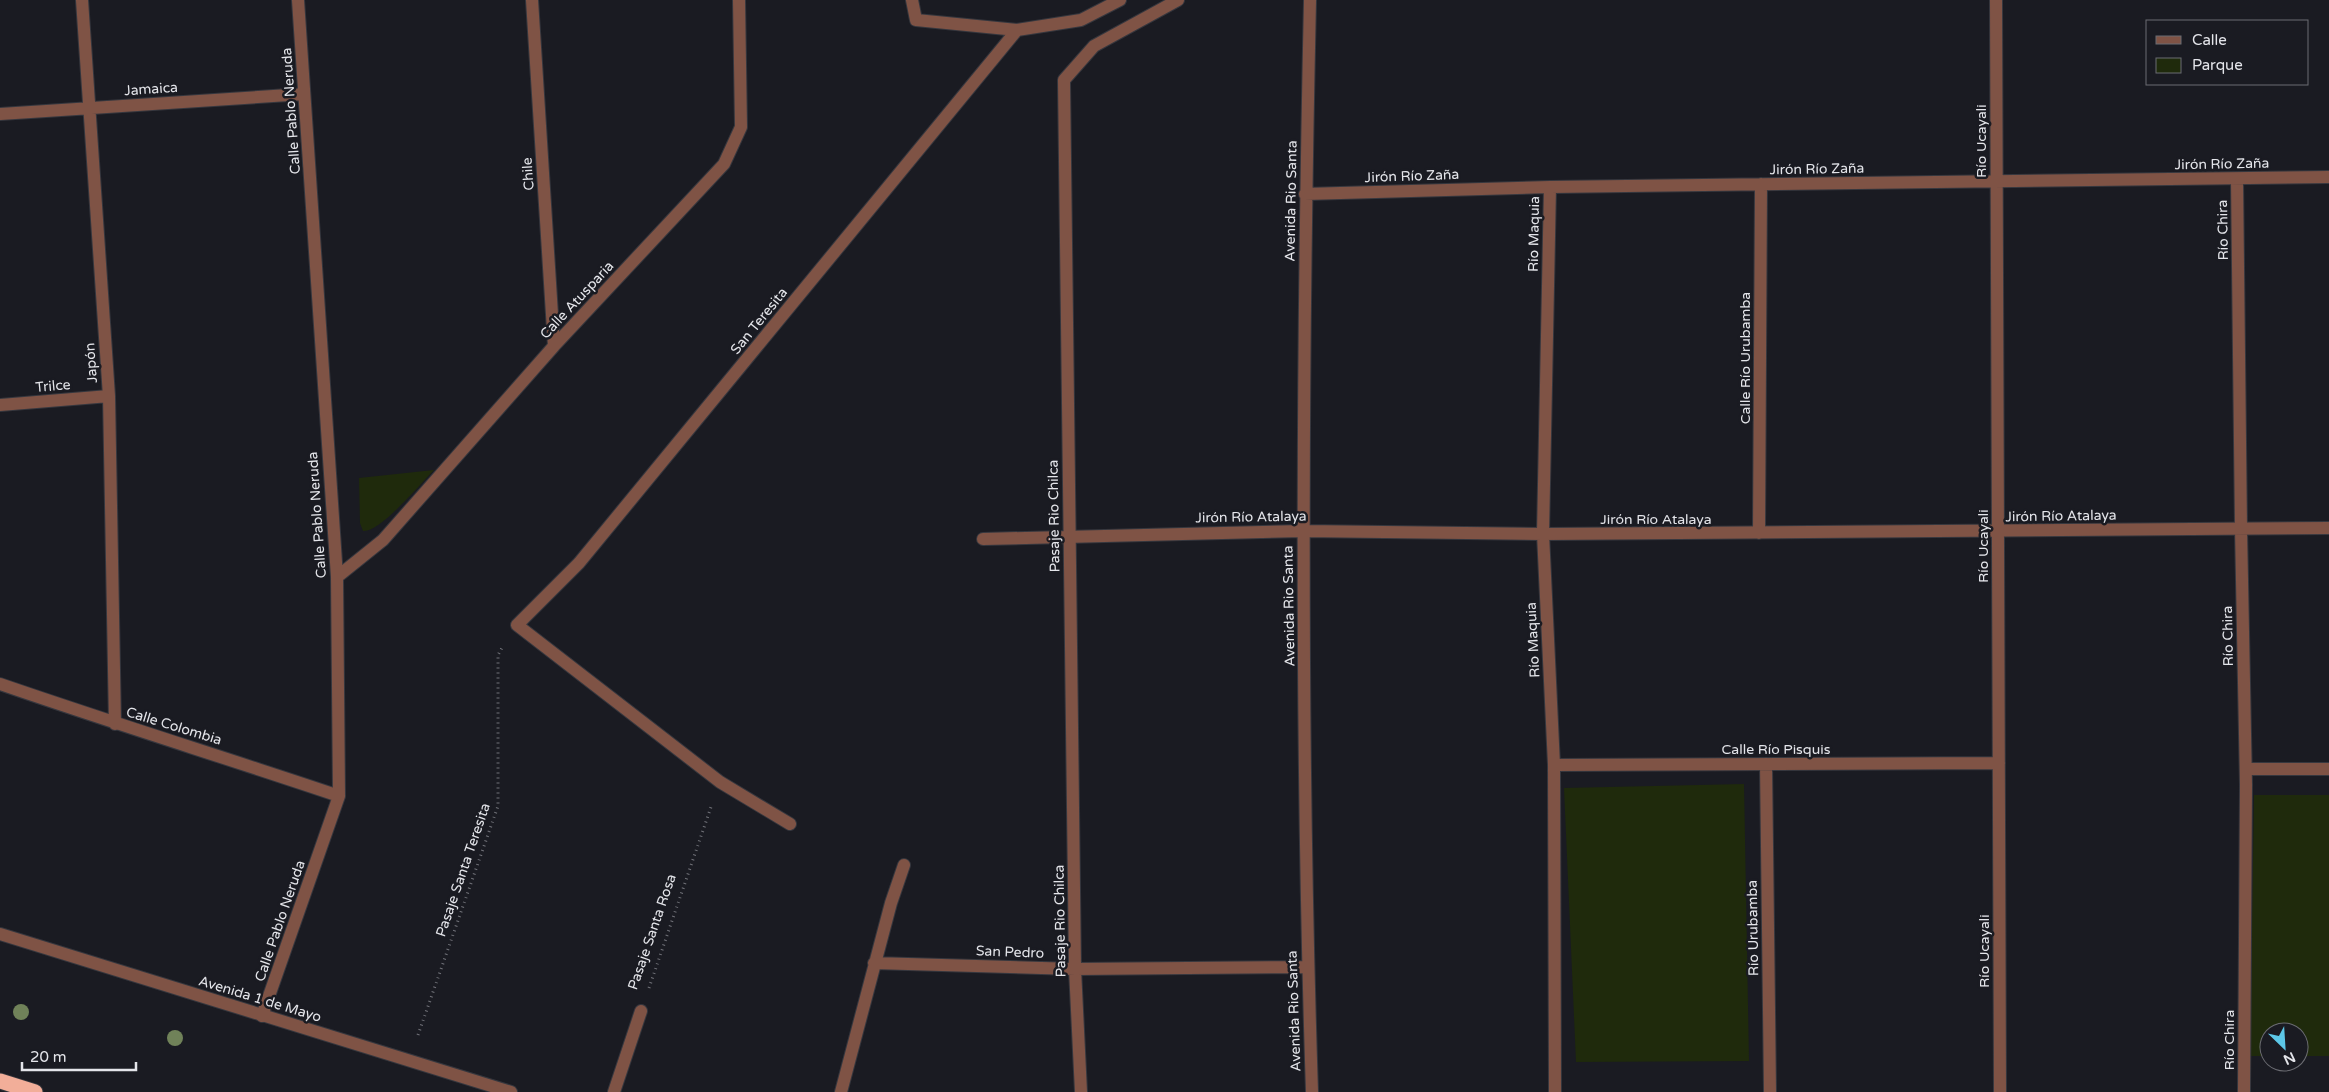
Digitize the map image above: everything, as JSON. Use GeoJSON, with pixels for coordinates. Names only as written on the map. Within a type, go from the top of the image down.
{"type":"FeatureCollection","features":[{"type":"Feature","properties":{"kind":"highway"},"geometry":{"type":"LineString","coordinates":[[0,1081],[35,1092]]}},
{"type":"Feature","properties":{"kind":"street","name":"Japón"},"geometry":{"type":"LineString","coordinates":[[82,0],[108,396],[115,724]]}},
{"type":"Feature","properties":{"kind":"street","name":"Calle Pablo Neruda"},"geometry":{"type":"LineString","coordinates":[[262,1016],[339,796],[337,577],[298,0]]}},
{"type":"Feature","properties":{"kind":"street","name":"Chile"},"geometry":{"type":"LineString","coordinates":[[532,0],[554,346]]}},
{"type":"Feature","properties":{"kind":"street","name":"Calle Atusparia"},"geometry":{"type":"LineString","coordinates":[[337,577],[383,540],[554,346],[724,164],[741,127],[740,0]]}},
{"type":"Feature","properties":{"kind":"street"},"geometry":{"type":"LineString","coordinates":[[912,0],[916,20],[1017,30],[1081,20],[1120,0]]}},
{"type":"Feature","properties":{"kind":"street","name":"Pasaje Rio Chilca"},"geometry":{"type":"LineString","coordinates":[[1081,1092],[1075,969],[1064,80],[1094,46],[1178,0]]}},
{"type":"Feature","properties":{"kind":"street","name":"Avenida Rio Santa"},"geometry":{"type":"LineString","coordinates":[[1310,0],[1305,194],[1303,531],[1308,967],[1312,1092]]}},
{"type":"Feature","properties":{"kind":"street","name":"Río Ucayali"},"geometry":{"type":"LineString","coordinates":[[1996,0],[2000,1092]]}},
{"type":"Feature","properties":{"kind":"street","name":"San Teresita"},"geometry":{"type":"LineString","coordinates":[[517,625],[579,562],[1017,30]]}},
{"type":"Feature","properties":{"kind":"street","name":"Jamaica"},"geometry":{"type":"LineString","coordinates":[[0,114],[304,94]]}},
{"type":"Feature","properties":{"kind":"street","name":"Jirón Río Zaña"},"geometry":{"type":"LineString","coordinates":[[1305,194],[1550,187],[2329,177]]}},
{"type":"Feature","properties":{"kind":"street","name":"Río Chira"},"geometry":{"type":"LineString","coordinates":[[2237,178],[2240,528],[2246,770],[2244,1092]]}},
{"type":"Feature","properties":{"kind":"street","name":"Calle Río Urubamba"},"geometry":{"type":"LineString","coordinates":[[1759,533],[1762,184]]}},
{"type":"Feature","properties":{"kind":"street","name":"Río Maquia"},"geometry":{"type":"LineString","coordinates":[[1550,187],[1543,534],[1554,765],[1555,1092]]}},
{"type":"Feature","properties":{"kind":"street","name":"Trilce"},"geometry":{"type":"LineString","coordinates":[[0,405],[108,396]]}},
{"type":"Feature","properties":{"kind":"street","name":"Jirón Río Atalaya"},"geometry":{"type":"LineString","coordinates":[[983,540],[1069,536],[1303,531],[1543,534],[2329,528]]}},
{"type":"Feature","properties":{"kind":"street"},"geometry":{"type":"LineString","coordinates":[[517,625],[720,782],[790,824]]}},
{"type":"Feature","properties":{"kind":"street","name":"Calle Colombia"},"geometry":{"type":"LineString","coordinates":[[0,684],[115,724],[221,756],[339,796]]}},
{"type":"Feature","properties":{"kind":"street","name":"Calle Río Pisquis"},"geometry":{"type":"LineString","coordinates":[[1554,765],[1999,763]]}},
{"type":"Feature","properties":{"kind":"street","name":"Río Urubamba"},"geometry":{"type":"LineString","coordinates":[[1766,764],[1770,1092]]}},
{"type":"Feature","properties":{"kind":"street"},"geometry":{"type":"LineString","coordinates":[[2246,770],[2329,769]]}},
{"type":"Feature","properties":{"kind":"street"},"geometry":{"type":"LineString","coordinates":[[840,1092],[874,963],[904,865]]}},
{"type":"Feature","properties":{"kind":"street","name":"Avenida 1 de Mayo"},"geometry":{"type":"LineString","coordinates":[[0,934],[511,1092]]}},
{"type":"Feature","properties":{"kind":"street","name":"San Pedro"},"geometry":{"type":"LineString","coordinates":[[874,963],[1075,969],[1308,967]]}},
{"type":"Feature","properties":{"kind":"street","name":"Pasaje Santa Rosa"},"geometry":{"type":"LineString","coordinates":[[614,1092],[641,1011]]}},
{"type":"Feature","properties":{"kind":"path","name":"Pasaje Santa Teresita"},"geometry":{"type":"LineString","coordinates":[[409,1061],[498,806],[498,655],[517,625]]}},
{"type":"Feature","properties":{"kind":"path","name":"Pasaje Santa Rosa"},"geometry":{"type":"LineString","coordinates":[[641,1011],[720,782]]}},
{"type":"Feature","properties":{"kind":"green space"},"geometry":{"type":"Polygon","coordinates":[[[434,470],[390,516],[370,529],[363,531],[360,523],[359,478],[434,470]]]}},
{"type":"Feature","properties":{"kind":"green space"},"geometry":{"type":"Polygon","coordinates":[[[1744,784],[1749,1061],[1576,1062],[1564,788],[1744,784]]]}},
{"type":"Feature","properties":{"kind":"green space"},"geometry":{"type":"Polygon","coordinates":[[[2254,795],[2329,795],[2329,1056],[2309,1056],[2309,1022],[2259,1022],[2259,1056],[2250,1056],[2254,795]]]}}]}
